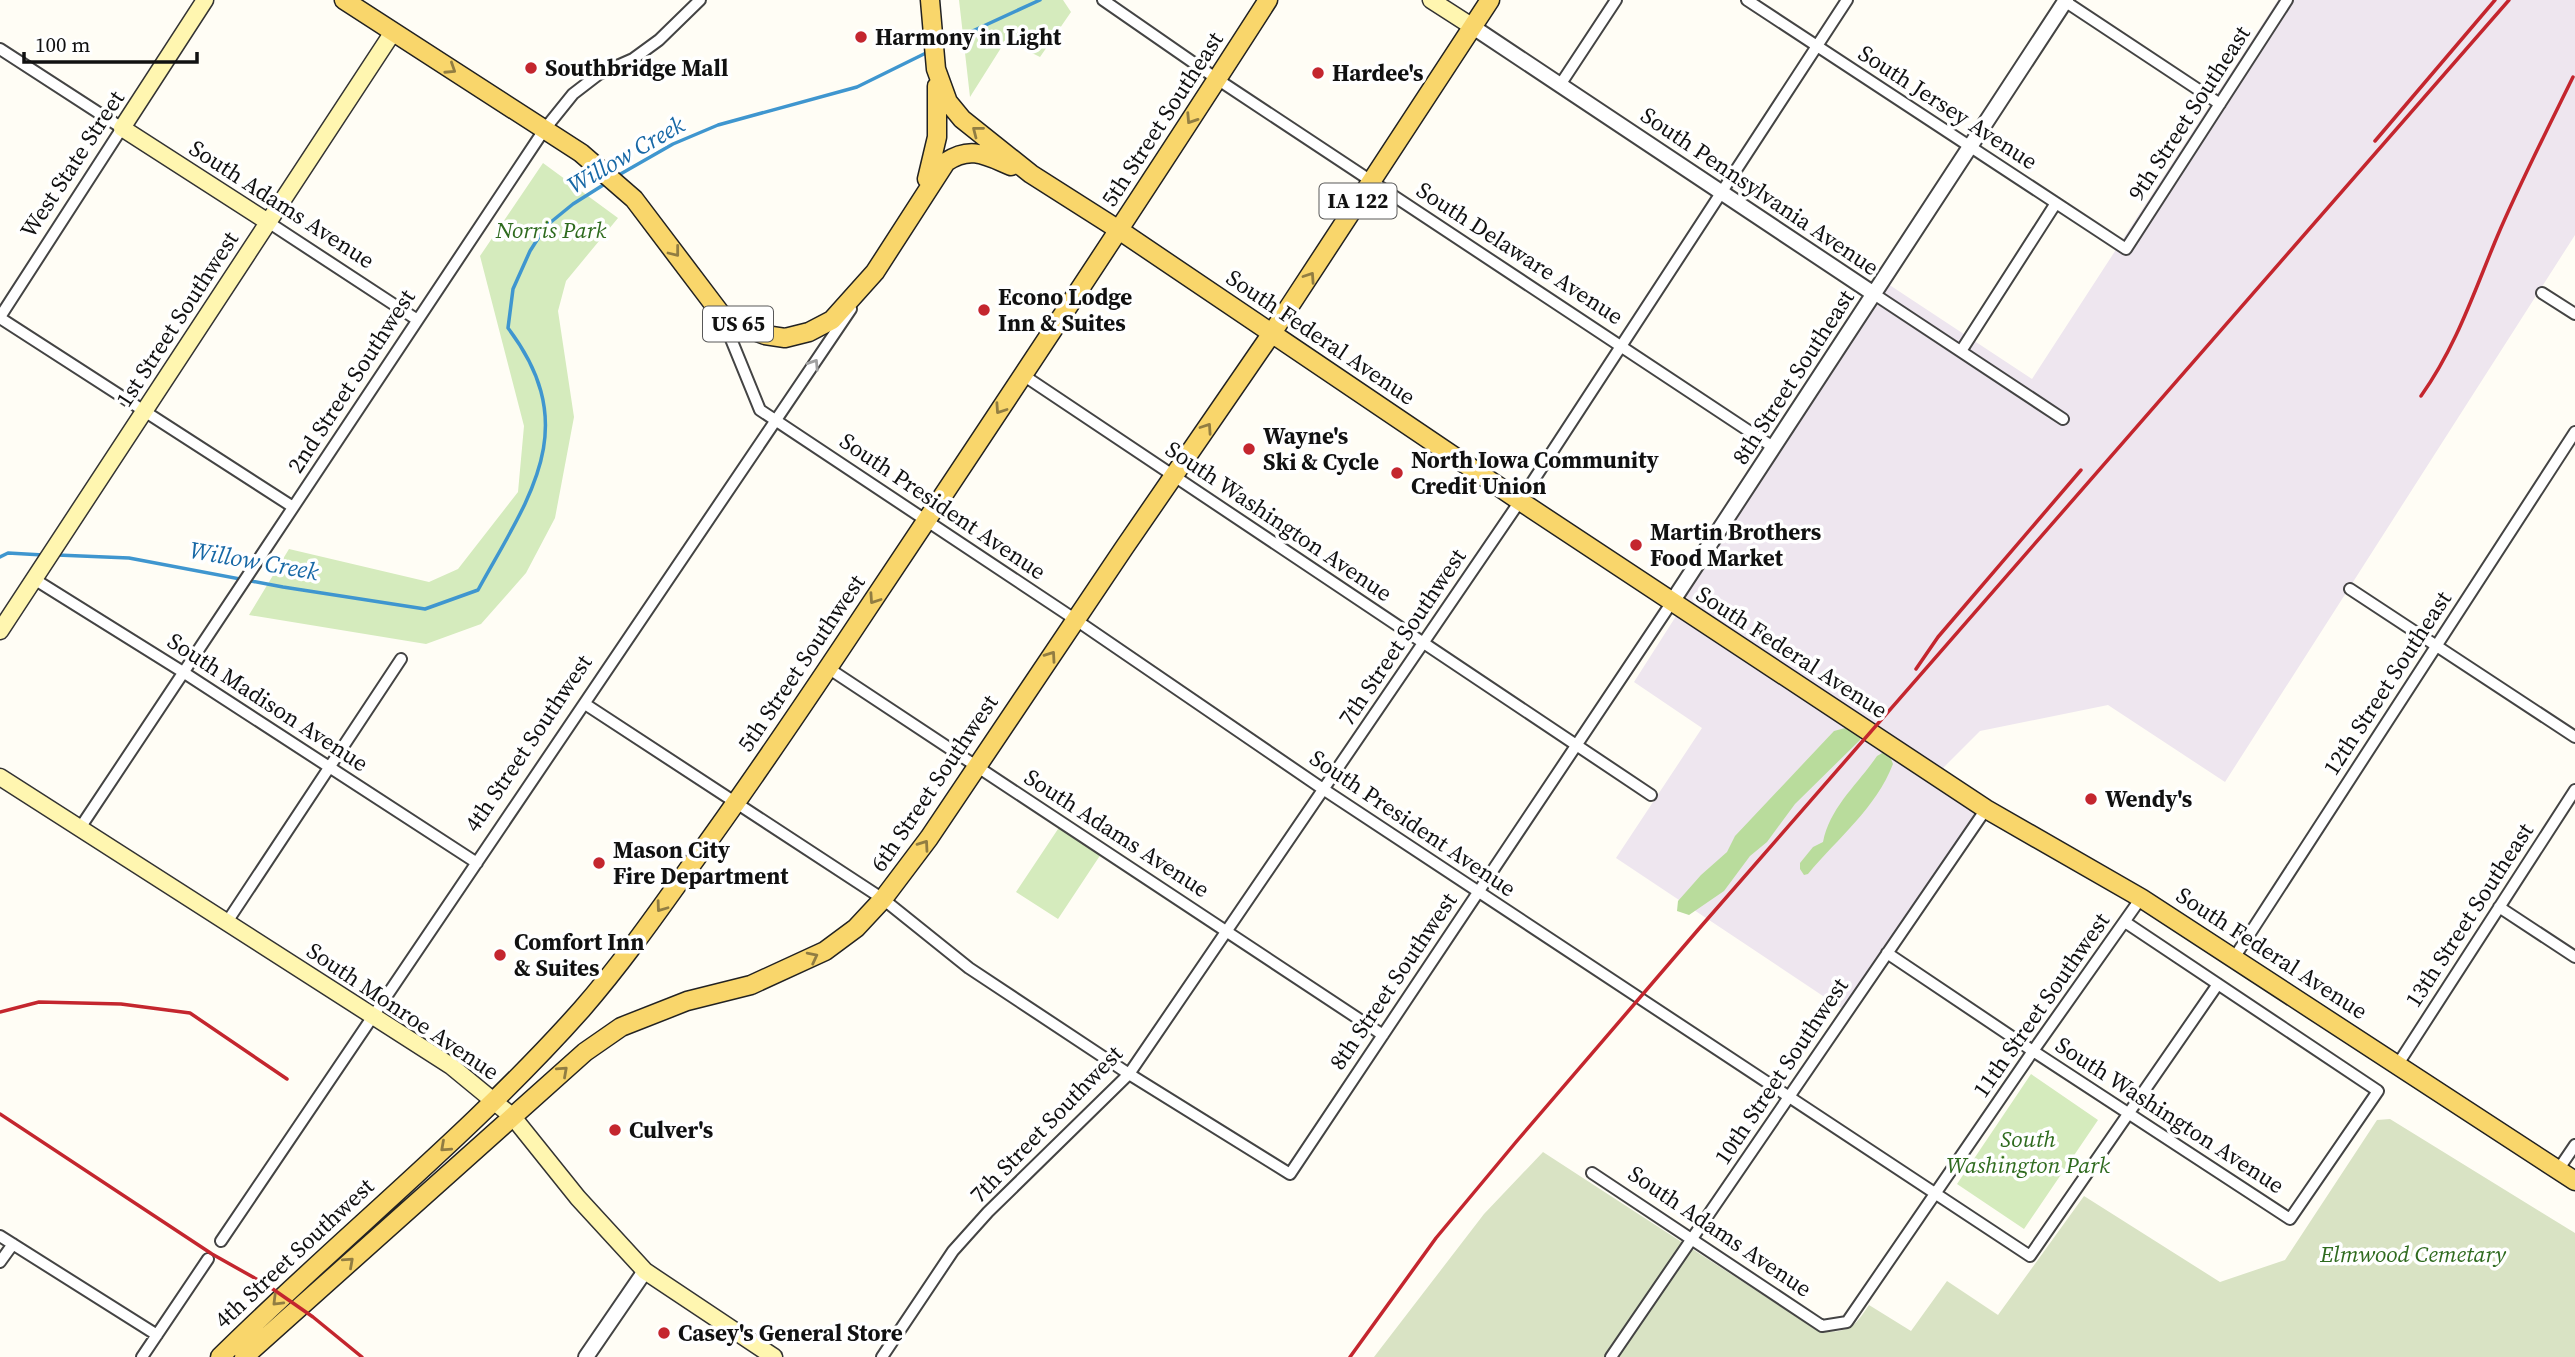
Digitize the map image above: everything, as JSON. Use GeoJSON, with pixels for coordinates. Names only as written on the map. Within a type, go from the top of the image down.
{"type":"FeatureCollection","features":[{"type":"Feature","properties":{"kind":"main road","name":"West State Street"},"geometry":{"type":"LineString","coordinates":[[122,128],[205,0]]}},
{"type":"Feature","properties":{"kind":"main road","name":"US 65"},"geometry":{"type":"LineString","coordinates":[[344,0],[581,153],[634,199],[721,314],[765,335],[785,338],[809,332],[832,320],[875,272],[940,169],[955,156],[979,152],[1031,174]]}},
{"type":"Feature","properties":{"kind":"main road","name":"South Federal Avenue"},"geometry":{"type":"LineString","coordinates":[[930,0],[936,69],[948,102],[962,120],[1031,174],[1119,230],[1520,501],[1986,810],[2141,898],[2398,1063],[2575,1181]]}},
{"type":"Feature","properties":{"kind":"main road","name":"5th Street Southeast"},"geometry":{"type":"LineString","coordinates":[[1119,230],[1268,0]]}},
{"type":"Feature","properties":{"kind":"main road","name":"South Pennsylvania Avenue"},"geometry":{"type":"LineString","coordinates":[[1431,0],[1473,27]]}},
{"type":"Feature","properties":{"kind":"main road","name":"IA 122"},"geometry":{"type":"LineString","coordinates":[[1272,334],[1490,0]]}},
{"type":"Feature","properties":{"kind":"main road","name":"1st Street Southwest"},"geometry":{"type":"LineString","coordinates":[[0,631],[393,32]]}},
{"type":"Feature","properties":{"kind":"main road"},"geometry":{"type":"LineString","coordinates":[[921,200],[933,162],[937,136],[936,69]]}},
{"type":"Feature","properties":{"kind":"main road","name":"South Adams Avenue"},"geometry":{"type":"LineString","coordinates":[[122,128],[268,222]]}},
{"type":"Feature","properties":{"kind":"main road","name":"5th Street Southwest"},"geometry":{"type":"LineString","coordinates":[[495,1101],[581,1010],[621,962],[737,802],[1119,230]]}},
{"type":"Feature","properties":{"kind":"main road","name":"6th Street Southwest"},"geometry":{"type":"LineString","coordinates":[[513,1116],[585,1052],[621,1027],[687,1001],[751,985],[825,951],[856,928],[883,899],[929,838],[1272,334]]}},
{"type":"Feature","properties":{"kind":"main road","name":"South Monroe Avenue"},"geometry":{"type":"LineString","coordinates":[[0,776],[451,1066],[513,1116],[578,1198],[645,1271],[774,1357]]}},
{"type":"Feature","properties":{"kind":"main road","name":"4th Street Southwest"},"geometry":{"type":"LineString","coordinates":[[220,1357],[292,1286],[495,1101]]}},
{"type":"Feature","properties":{"kind":"main road","name":"4th Street Southwest"},"geometry":{"type":"LineString","coordinates":[[244,1357],[513,1116]]}},
{"type":"Feature","properties":{"kind":"street","name":"2nd Street Southwest"},"geometry":{"type":"LineString","coordinates":[[80,828],[544,130],[573,94],[599,74],[642,52],[700,0]]}},
{"type":"Feature","properties":{"kind":"street","name":"South Delaware Avenue"},"geometry":{"type":"LineString","coordinates":[[1103,0],[1217,79],[1773,447]]}},
{"type":"Feature","properties":{"kind":"street"},"geometry":{"type":"LineString","coordinates":[[1560,85],[1616,0]]}},
{"type":"Feature","properties":{"kind":"street","name":"South Jersey Avenue"},"geometry":{"type":"LineString","coordinates":[[1747,0],[2126,249]]}},
{"type":"Feature","properties":{"kind":"street","name":"7th Street Southwest"},"geometry":{"type":"LineString","coordinates":[[881,1357],[953,1251],[988,1212],[1129,1074],[1520,501],[1847,0]]}},
{"type":"Feature","properties":{"kind":"street"},"geometry":{"type":"LineString","coordinates":[[2065,0],[2221,104]]}},
{"type":"Feature","properties":{"kind":"street","name":"8th Street Southeast"},"geometry":{"type":"LineString","coordinates":[[1672,602],[2065,0]]}},
{"type":"Feature","properties":{"kind":"street","name":"9th Street Southeast"},"geometry":{"type":"LineString","coordinates":[[2126,249],[2287,0]]}},
{"type":"Feature","properties":{"kind":"street","name":"South Pennsylvania Avenue"},"geometry":{"type":"LineString","coordinates":[[1473,27],[2063,419]]}},
{"type":"Feature","properties":{"kind":"street"},"geometry":{"type":"LineString","coordinates":[[0,49],[122,128]]}},
{"type":"Feature","properties":{"kind":"street","name":"West State Street"},"geometry":{"type":"LineString","coordinates":[[0,318],[122,128]]}},
{"type":"Feature","properties":{"kind":"street"},"geometry":{"type":"LineString","coordinates":[[1961,351],[2056,203]]}},
{"type":"Feature","properties":{"kind":"street","name":"South Adams Avenue"},"geometry":{"type":"LineString","coordinates":[[268,222],[416,319]]}},
{"type":"Feature","properties":{"kind":"street","name":"4th Street Southwest"},"geometry":{"type":"LineString","coordinates":[[221,1241],[777,421],[875,272]]}},
{"type":"Feature","properties":{"kind":"street"},"geometry":{"type":"LineString","coordinates":[[2542,293],[2575,314]]}},
{"type":"Feature","properties":{"kind":"street"},"geometry":{"type":"LineString","coordinates":[[721,314],[760,410],[777,421]]}},
{"type":"Feature","properties":{"kind":"street"},"geometry":{"type":"LineString","coordinates":[[0,318],[293,507]]}},
{"type":"Feature","properties":{"kind":"street","name":"South Washington Avenue"},"geometry":{"type":"LineString","coordinates":[[1023,375],[1651,795]]}},
{"type":"Feature","properties":{"kind":"street","name":"South President Avenue"},"geometry":{"type":"LineString","coordinates":[[777,421],[1323,789],[2029,1256],[2129,1113]]}},
{"type":"Feature","properties":{"kind":"street","name":"12th Street Southeast"},"geometry":{"type":"LineString","coordinates":[[2234,958],[2575,432]]}},
{"type":"Feature","properties":{"kind":"street","name":"South Madison Avenue"},"geometry":{"type":"LineString","coordinates":[[35,578],[477,863]]}},
{"type":"Feature","properties":{"kind":"street"},"geometry":{"type":"LineString","coordinates":[[2350,589],[2575,737]]}},
{"type":"Feature","properties":{"kind":"street","name":"8th Street Southwest"},"geometry":{"type":"LineString","coordinates":[[1129,1074],[1290,1174],[1672,602]]}},
{"type":"Feature","properties":{"kind":"street"},"geometry":{"type":"LineString","coordinates":[[227,922],[401,659]]}},
{"type":"Feature","properties":{"kind":"street","name":"South Adams Avenue"},"geometry":{"type":"LineString","coordinates":[[828,668],[1383,1035]]}},
{"type":"Feature","properties":{"kind":"street"},"geometry":{"type":"LineString","coordinates":[[585,704],[883,899],[969,968],[1129,1074]]}},
{"type":"Feature","properties":{"kind":"street","name":"13th Street Southeast"},"geometry":{"type":"LineString","coordinates":[[2398,1063],[2575,790]]}},
{"type":"Feature","properties":{"kind":"street","name":"10th Street Southwest"},"geometry":{"type":"LineString","coordinates":[[1611,1357],[1986,810]]}},
{"type":"Feature","properties":{"kind":"street","name":"11th Street Southwest"},"geometry":{"type":"LineString","coordinates":[[1822,1326],[1847,1322],[2141,898]]}},
{"type":"Feature","properties":{"kind":"street"},"geometry":{"type":"LineString","coordinates":[[2499,907],[2575,957]]}},
{"type":"Feature","properties":{"kind":"street"},"geometry":{"type":"LineString","coordinates":[[2125,922],[2218,984],[2129,1113]]}},
{"type":"Feature","properties":{"kind":"street","name":"South Washington Avenue"},"geometry":{"type":"LineString","coordinates":[[1888,953],[2290,1219],[2378,1091],[2218,984]]}},
{"type":"Feature","properties":{"kind":"street"},"geometry":{"type":"LineString","coordinates":[[2558,1170],[2575,1145]]}},
{"type":"Feature","properties":{"kind":"street","name":"South Adams Avenue"},"geometry":{"type":"LineString","coordinates":[[1592,1173],[1822,1326]]}},
{"type":"Feature","properties":{"kind":"street"},"geometry":{"type":"LineString","coordinates":[[0,1236],[156,1335]]}},
{"type":"Feature","properties":{"kind":"street"},"geometry":{"type":"LineString","coordinates":[[0,1262],[13,1244]]}},
{"type":"Feature","properties":{"kind":"street","name":"4th Street Southwest"},"geometry":{"type":"LineString","coordinates":[[142,1357],[208,1259]]}},
{"type":"Feature","properties":{"kind":"street"},"geometry":{"type":"LineString","coordinates":[[586,1357],[645,1271]]}},
{"type":"Feature","properties":{"kind":"shaded area"},"geometry":{"type":"Polygon","coordinates":[[[2278,0],[2575,0],[2575,235],[2225,782],[2108,705],[1980,731],[1940,771],[1682,602],[1888,284],[2032,379],[2278,0]]]}},
{"type":"Feature","properties":{"kind":"shaded area"},"geometry":{"type":"Polygon","coordinates":[[[1678,613],[1979,811],[1844,1010],[1616,858],[1702,728],[1634,682],[1678,613]]]}},
{"type":"Feature","properties":{"kind":"green space"},"geometry":{"type":"Polygon","coordinates":[[[959,0],[1063,0],[1071,12],[1040,57],[1006,40],[970,97],[959,0]]]}},
{"type":"Feature","properties":{"kind":"green space","name":"Norris Park"},"geometry":{"type":"Polygon","coordinates":[[[543,163],[618,218],[566,281],[558,311],[574,417],[555,518],[526,573],[481,624],[426,644],[249,615],[289,549],[429,582],[458,569],[518,492],[524,426],[480,256],[543,163]]]}},
{"type":"Feature","properties":{"kind":"green space"},"geometry":{"type":"Polygon","coordinates":[[[1845,728],[1860,733],[1860,740],[1795,804],[1767,842],[1750,856],[1724,891],[1689,915],[1677,911],[1678,901],[1701,875],[1727,852],[1735,836],[1834,731],[1845,728]]]}},
{"type":"Feature","properties":{"kind":"green space"},"geometry":{"type":"Polygon","coordinates":[[[1884,752],[1889,754],[1893,764],[1877,795],[1808,874],[1804,875],[1800,863],[1813,847],[1823,842],[1838,807],[1877,756],[1884,752]]]}},
{"type":"Feature","properties":{"kind":"green space"},"geometry":{"type":"Polygon","coordinates":[[[1062,823],[1103,851],[1058,919],[1016,892],[1062,823]]]}},
{"type":"Feature","properties":{"kind":"green space","name":"South Washington Park"},"geometry":{"type":"Polygon","coordinates":[[[2031,1074],[2098,1120],[2024,1229],[1957,1184],[2031,1074]]]}},
{"type":"Feature","properties":{"kind":"green space","name":"Elmwood Cemetary"},"geometry":{"type":"Polygon","coordinates":[[[2390,1119],[2575,1233],[2575,1357],[1374,1357],[1484,1214],[1543,1152],[1820,1332],[1849,1328],[1869,1305],[1911,1331],[1947,1281],[1998,1315],[2084,1196],[2220,1282],[2285,1260],[2377,1120],[2390,1119]]]}},
{"type":"Feature","properties":{"kind":"waterway","name":"Willow Creek"},"geometry":{"type":"LineString","coordinates":[[940,46],[1040,0]]}},
{"type":"Feature","properties":{"kind":"waterway","name":"Willow Creek"},"geometry":{"type":"LineString","coordinates":[[617,176],[673,144],[718,125],[857,87],[930,51]]}},
{"type":"Feature","properties":{"kind":"waterway","name":"Willow Creek"},"geometry":{"type":"LineString","coordinates":[[57,555],[129,558],[283,587],[425,609],[478,590],[530,493],[541,462],[545,430],[543,398],[531,364],[508,328],[513,289],[530,251],[546,226],[573,204],[608,182]]}},
{"type":"Feature","properties":{"kind":"waterway","name":"Willow Creek"},"geometry":{"type":"LineString","coordinates":[[0,557],[8,553],[43,555]]}},
{"type":"Feature","properties":{"kind":"railway"},"geometry":{"type":"LineString","coordinates":[[2375,141],[2495,0]]}},
{"type":"Feature","properties":{"kind":"railway"},"geometry":{"type":"LineString","coordinates":[[1350,1357],[1436,1238],[1516,1142],[2509,0]]}},
{"type":"Feature","properties":{"kind":"railway"},"geometry":{"type":"LineString","coordinates":[[2421,396],[2454,339],[2515,197],[2573,77]]}},
{"type":"Feature","properties":{"kind":"railway"},"geometry":{"type":"LineString","coordinates":[[1916,669],[1938,637],[2081,470]]}},
{"type":"Feature","properties":{"kind":"railway"},"geometry":{"type":"LineString","coordinates":[[0,1012],[39,1002],[121,1004],[190,1013],[287,1079]]}},
{"type":"Feature","properties":{"kind":"railway"},"geometry":{"type":"LineString","coordinates":[[0,1114],[212,1254],[267,1285],[313,1317],[362,1357]]}},
{"type":"Feature","properties":{"kind":"place","name":"Harmony in Light"},"geometry":{"type":"Point","coordinates":[861,37]}},
{"type":"Feature","properties":{"kind":"place","name":"Southbridge Mall"},"geometry":{"type":"Point","coordinates":[531,68]}},
{"type":"Feature","properties":{"kind":"place","name":"Hardee's"},"geometry":{"type":"Point","coordinates":[1318,73]}},
{"type":"Feature","properties":{"kind":"place","name":"Econo Lodge Inn & Suites"},"geometry":{"type":"Point","coordinates":[984,310]}},
{"type":"Feature","properties":{"kind":"place","name":"Wayne's Ski & Cycle"},"geometry":{"type":"Point","coordinates":[1249,449]}},
{"type":"Feature","properties":{"kind":"place","name":"North Iowa Community Credit Union"},"geometry":{"type":"Point","coordinates":[1397,473]}},
{"type":"Feature","properties":{"kind":"place","name":"Martin Brothers Food Market"},"geometry":{"type":"Point","coordinates":[1636,545]}},
{"type":"Feature","properties":{"kind":"place","name":"Wendy's"},"geometry":{"type":"Point","coordinates":[2091,799]}},
{"type":"Feature","properties":{"kind":"place","name":"Mason City Fire Department"},"geometry":{"type":"Point","coordinates":[599,863]}},
{"type":"Feature","properties":{"kind":"place","name":"Comfort Inn & Suites"},"geometry":{"type":"Point","coordinates":[500,955]}},
{"type":"Feature","properties":{"kind":"place","name":"Culver's"},"geometry":{"type":"Point","coordinates":[615,1130]}},
{"type":"Feature","properties":{"kind":"place","name":"Casey's General Store"},"geometry":{"type":"Point","coordinates":[664,1333]}}]}
